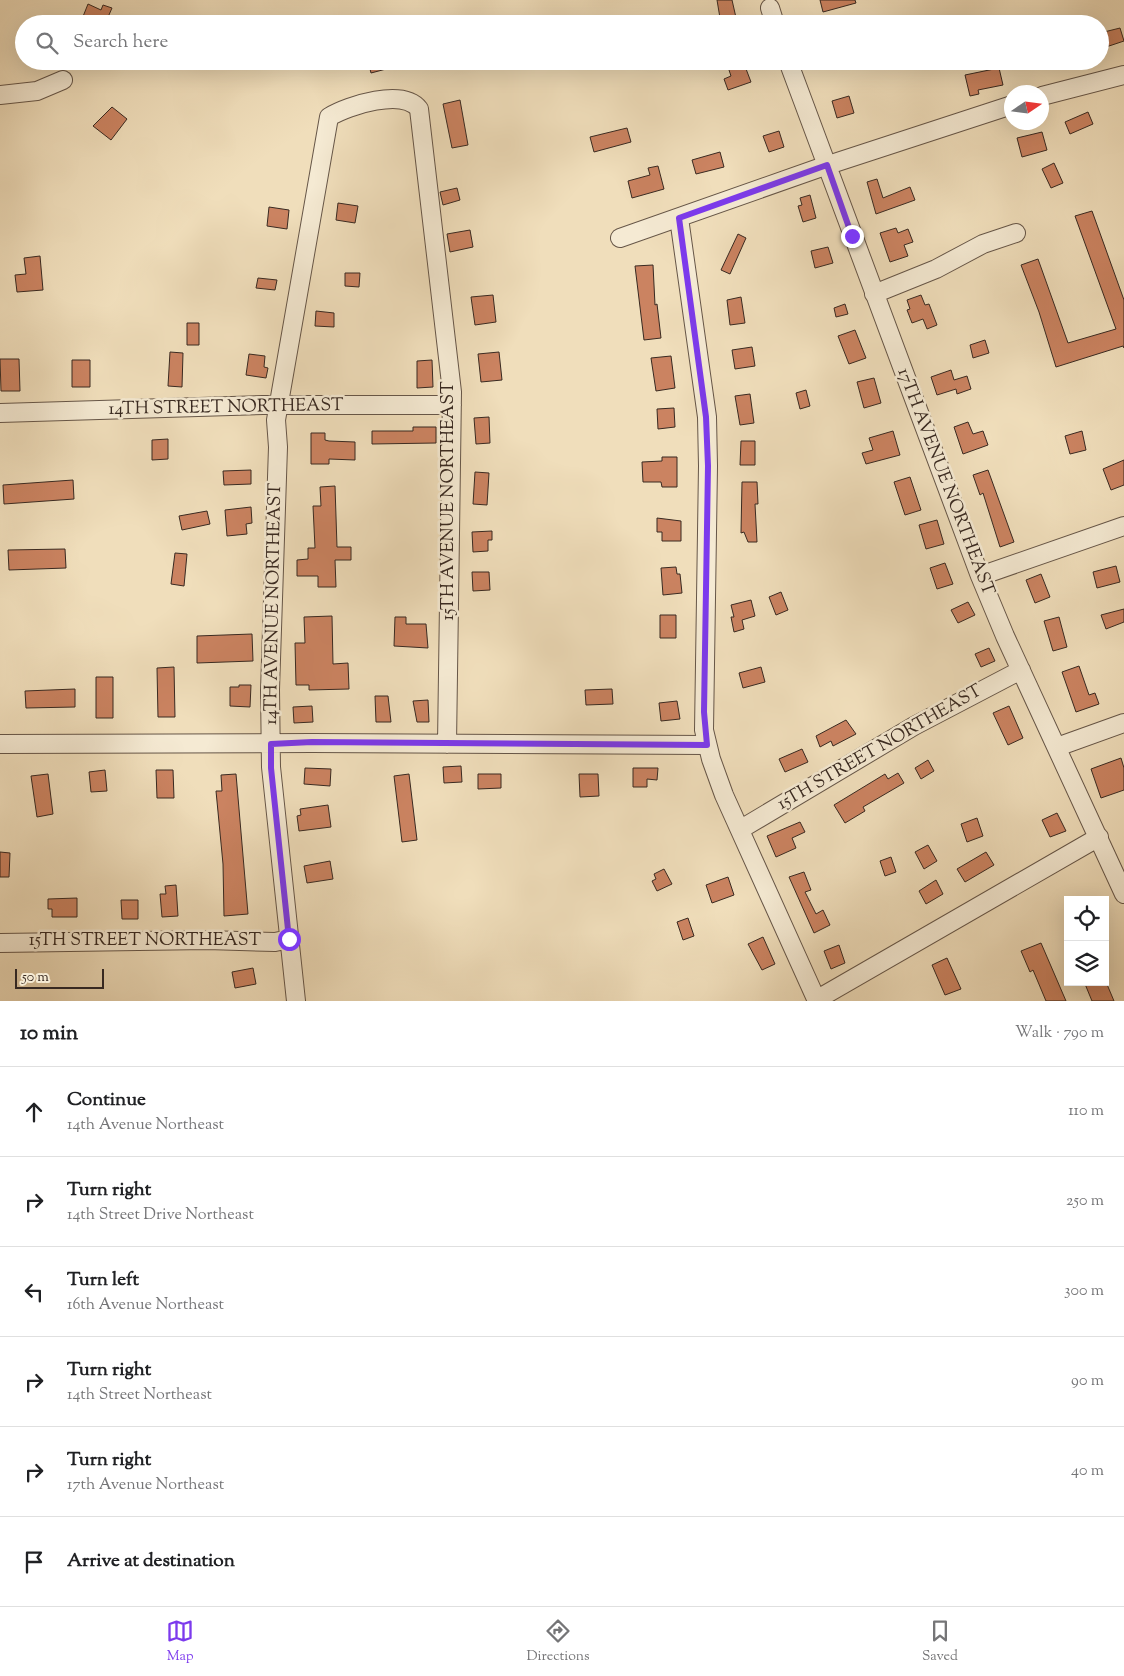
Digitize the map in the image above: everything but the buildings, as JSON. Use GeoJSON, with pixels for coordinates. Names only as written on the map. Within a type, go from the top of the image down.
{"type":"FeatureCollection","features":[{"type":"Feature","properties":{"kind":"street","name":"17TH AVENUE NORTHEAST"},"geometry":{"type":"LineString","coordinates":[[791,70],[980,576],[1124,894]]}},
{"type":"Feature","properties":{"kind":"street"},"geometry":{"type":"LineString","coordinates":[[1049,94],[1124,75]]}},
{"type":"Feature","properties":{"kind":"street"},"geometry":{"type":"LineString","coordinates":[[0,95],[37,91],[63,80]]}},
{"type":"Feature","properties":{"kind":"street","name":"14TH AVENUE NORTHEAST"},"geometry":{"type":"LineString","coordinates":[[296,1001],[271,768],[278,405],[329,117],[353,106],[397,99],[409,99],[419,108]]}},
{"type":"Feature","properties":{"kind":"street","name":"15TH AVENUE NORTHEAST"},"geometry":{"type":"LineString","coordinates":[[419,108],[452,405],[447,744]]}},
{"type":"Feature","properties":{"kind":"street"},"geometry":{"type":"LineString","coordinates":[[620,238],[827,165],[1004,108]]}},
{"type":"Feature","properties":{"kind":"street"},"geometry":{"type":"LineString","coordinates":[[679,218],[706,417],[708,466],[704,712],[707,745],[724,795],[817,1000],[1099,837]]}},
{"type":"Feature","properties":{"kind":"street"},"geometry":{"type":"LineString","coordinates":[[874,294],[936,269],[983,244],[1016,233]]}},
{"type":"Feature","properties":{"kind":"street","name":"14TH STREET NORTHEAST"},"geometry":{"type":"LineString","coordinates":[[0,413],[278,405],[452,405]]}},
{"type":"Feature","properties":{"kind":"street"},"geometry":{"type":"LineString","coordinates":[[980,576],[1124,526]]}},
{"type":"Feature","properties":{"kind":"street","name":"15TH STREET NORTHEAST"},"geometry":{"type":"LineString","coordinates":[[741,829],[914,726],[1021,670]]}},
{"type":"Feature","properties":{"kind":"street"},"geometry":{"type":"LineString","coordinates":[[1057,747],[1124,723]]}},
{"type":"Feature","properties":{"kind":"street"},"geometry":{"type":"LineString","coordinates":[[0,744],[707,745]]}},
{"type":"Feature","properties":{"kind":"street","name":"15TH STREET NORTHEAST"},"geometry":{"type":"LineString","coordinates":[[0,942],[207,940],[266,940],[275,942],[289,939]]}},
{"type":"Feature","properties":{"kind":"route"},"geometry":{"type":"LineString","coordinates":[[289,939],[271,768],[271,744],[312,742],[356,744],[707,745],[704,730],[708,466],[706,417],[679,218],[827,165],[852,236]]}}]}
